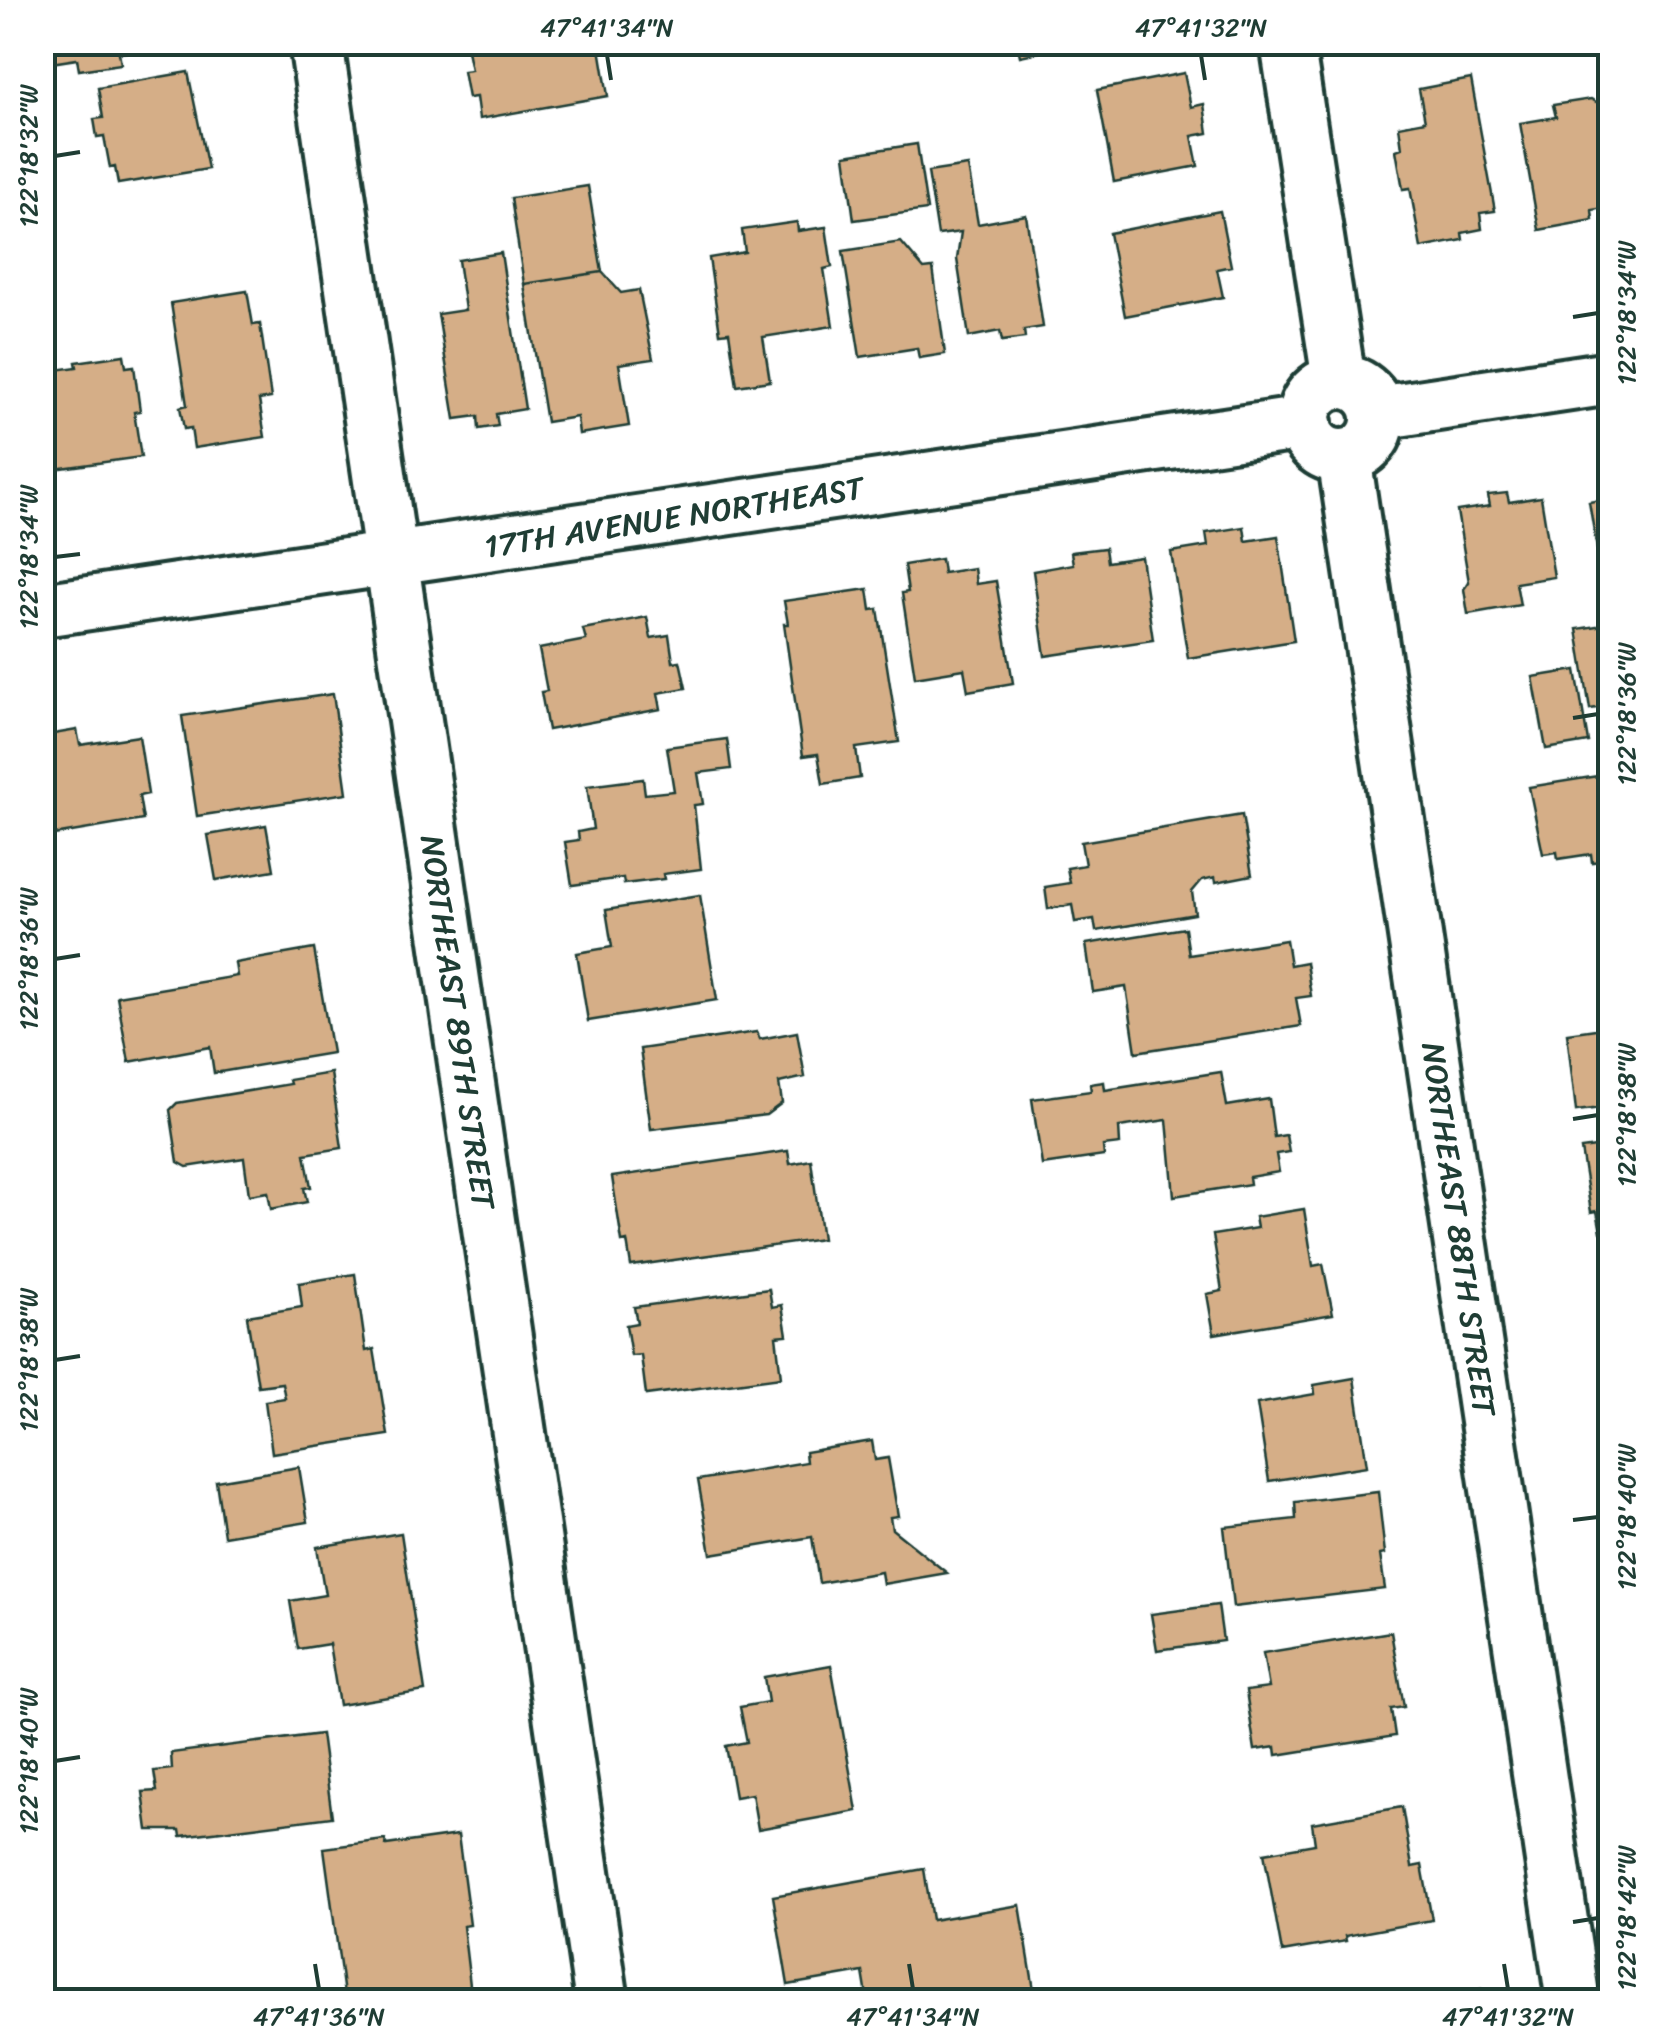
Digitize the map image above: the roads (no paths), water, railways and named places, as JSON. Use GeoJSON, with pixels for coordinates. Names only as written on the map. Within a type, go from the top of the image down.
{"type":"FeatureCollection","features":[{"type":"Feature","properties":{"kind":"street","name":"NORTHEAST 89TH STREET"},"geometry":{"type":"LineString","coordinates":[[316,42],[602,2002]]}},
{"type":"Feature","properties":{"kind":"street"},"geometry":{"type":"LineString","coordinates":[[1287,42],[1358,397],[1378,423],[1364,450],[1334,456],[1314,445],[1305,423],[1307,404],[1320,387],[1358,397],[1610,378]]}},
{"type":"Feature","properties":{"kind":"street","name":"17TH AVENUE NORTHEAST"},"geometry":{"type":"LineString","coordinates":[[42,610],[1305,423]]}},
{"type":"Feature","properties":{"kind":"street","name":"NORTHEAST 88TH STREET"},"geometry":{"type":"LineString","coordinates":[[1344,456],[1573,2002]]}}]}
